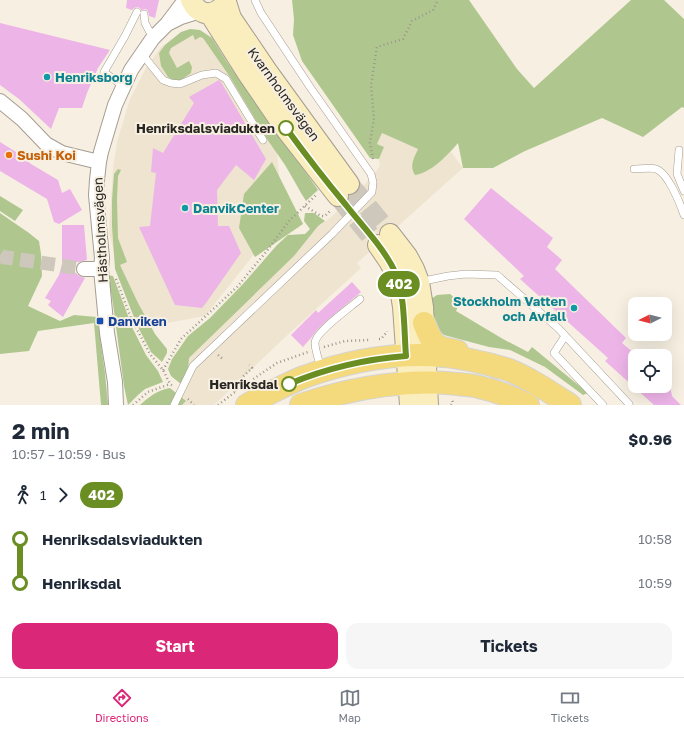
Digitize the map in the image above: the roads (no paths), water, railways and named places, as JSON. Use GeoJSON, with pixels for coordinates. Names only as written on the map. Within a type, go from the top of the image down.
{"type":"FeatureCollection","features":[{"type":"Feature","properties":{"kind":"main road"},"geometry":{"type":"LineString","coordinates":[[424,323],[432,341],[437,346],[445,349],[501,360],[529,371],[559,388],[573,400],[576,405]]}},
{"type":"Feature","properties":{"kind":"main road"},"geometry":{"type":"LineString","coordinates":[[241,398],[275,390],[322,371],[348,364],[384,358],[443,356],[482,362],[508,370],[532,381],[570,405]]}},
{"type":"Feature","properties":{"kind":"main road"},"geometry":{"type":"LineString","coordinates":[[301,405],[353,390],[418,383],[448,383],[478,386],[514,398],[528,405]]}},
{"type":"Feature","properties":{"kind":"street","name":"Hästholmsvägen"},"geometry":{"type":"LineString","coordinates":[[116,405],[115,382],[101,269],[102,258],[96,195],[99,162],[115,105],[131,70],[153,38],[167,24],[206,4]]}},
{"type":"Feature","properties":{"kind":"street","name":"Kvarnholmsvägen"},"geometry":{"type":"LineString","coordinates":[[206,4],[231,18],[344,190]]}},
{"type":"Feature","properties":{"kind":"street"},"geometry":{"type":"LineString","coordinates":[[0,101],[22,118],[46,144],[62,153],[99,162]]}},
{"type":"Feature","properties":{"kind":"street"},"geometry":{"type":"LineString","coordinates":[[384,240],[389,261],[396,274],[410,285],[423,307],[424,323],[416,356]]}},
{"type":"Feature","properties":{"kind":"street"},"geometry":{"type":"LineString","coordinates":[[84,269],[101,269]]}},
{"type":"Feature","properties":{"kind":"street"},"geometry":{"type":"LineString","coordinates":[[410,285],[403,307],[416,356],[418,383],[428,405]]}},
{"type":"Feature","properties":{"kind":"street"},"geometry":{"type":"LineString","coordinates":[[410,405],[418,383]]}},
{"type":"Feature","properties":{"kind":"lane"},"geometry":{"type":"LineString","coordinates":[[174,405],[193,366],[332,234],[372,192],[373,182],[371,174],[310,87],[261,13],[255,0]]}},
{"type":"Feature","properties":{"kind":"lane"},"geometry":{"type":"LineString","coordinates":[[123,86],[104,72],[140,13],[153,38]]}},
{"type":"Feature","properties":{"kind":"lane"},"geometry":{"type":"LineString","coordinates":[[142,54],[163,80],[171,83],[180,84],[202,75],[216,73],[226,79],[263,140]]}},
{"type":"Feature","properties":{"kind":"lane"},"geometry":{"type":"LineString","coordinates":[[679,150],[677,174],[684,191]]}},
{"type":"Feature","properties":{"kind":"lane"},"geometry":{"type":"LineString","coordinates":[[634,169],[656,168],[666,176],[681,205],[684,215]]}},
{"type":"Feature","properties":{"kind":"lane"},"geometry":{"type":"LineString","coordinates":[[410,285],[448,276],[466,274],[497,275],[558,328],[629,404]]}},
{"type":"Feature","properties":{"kind":"lane"},"geometry":{"type":"LineString","coordinates":[[322,371],[315,343],[317,338],[334,320],[360,299]]}},
{"type":"Feature","properties":{"kind":"lane"},"geometry":{"type":"LineString","coordinates":[[565,336],[554,352],[603,405]]}},
{"type":"Feature","properties":{"kind":"tunnel"},"geometry":{"type":"LineString","coordinates":[[349,184],[390,234]]}},
{"type":"Feature","properties":{"kind":"tunnel"},"geometry":{"type":"LineString","coordinates":[[338,196],[378,245]]}},
{"type":"Feature","properties":{"kind":"tunnel"},"geometry":{"type":"LineString","coordinates":[[0,255],[3,257],[84,269]]}},
{"type":"Feature","properties":{"kind":"place","name":"Henriksborg"},"geometry":{"type":"Point","coordinates":[47,77]}},
{"type":"Feature","properties":{"kind":"place","name":"Henriksdalsviadukten"},"geometry":{"type":"Point","coordinates":[286,128]}},
{"type":"Feature","properties":{"kind":"place","name":"Sushi Koi"},"geometry":{"type":"Point","coordinates":[9,155]}},
{"type":"Feature","properties":{"kind":"place","name":"DanvikCenter"},"geometry":{"type":"Point","coordinates":[185,208]}},
{"type":"Feature","properties":{"kind":"place","name":"Stockholm Vatten och Avfall"},"geometry":{"type":"Point","coordinates":[574,308]}},
{"type":"Feature","properties":{"kind":"place","name":"Danviken"},"geometry":{"type":"Point","coordinates":[100,321]}},
{"type":"Feature","properties":{"kind":"place","name":"Henriksdal"},"geometry":{"type":"Point","coordinates":[289,384]}}]}
